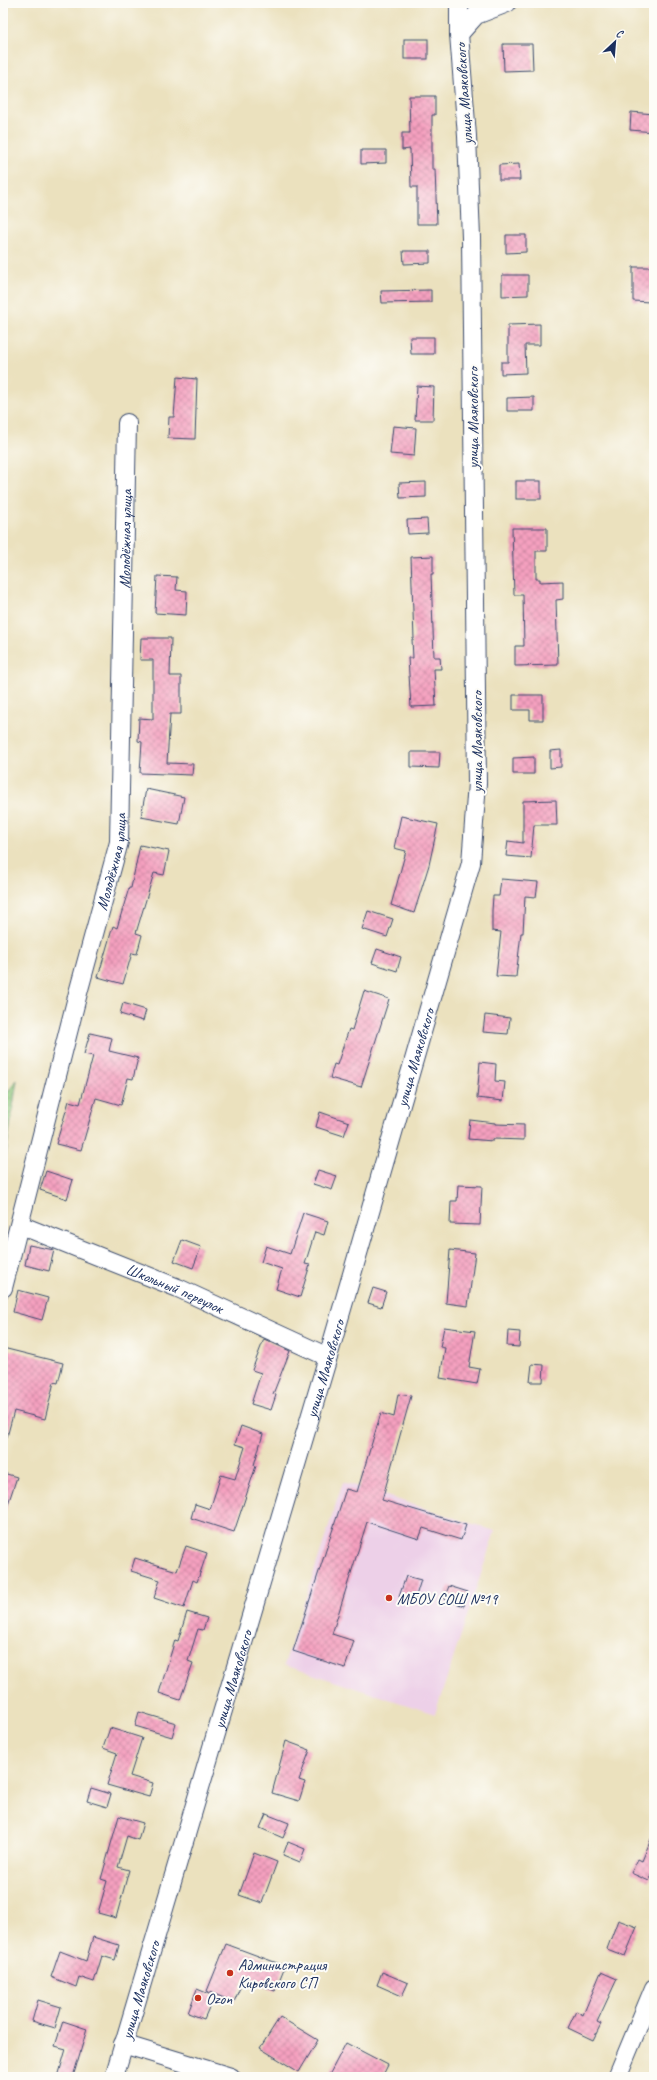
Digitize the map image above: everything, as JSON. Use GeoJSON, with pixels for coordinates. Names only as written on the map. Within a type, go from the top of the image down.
{"type":"FeatureCollection","features":[{"type":"Feature","properties":{"kind":"street","name":"улица Маяковского"},"geometry":{"type":"LineString","coordinates":[[114,2077],[328,1356],[471,863],[477,783],[471,238],[467,136],[459,34],[459,3]]}},
{"type":"Feature","properties":{"kind":"street"},"geometry":{"type":"LineString","coordinates":[[459,34],[476,15],[507,3]]}},
{"type":"Feature","properties":{"kind":"street","name":"Молодёжная улица"},"geometry":{"type":"LineString","coordinates":[[3,1288],[78,993],[119,842],[127,423]]}},
{"type":"Feature","properties":{"kind":"street","name":"Школьный переулок"},"geometry":{"type":"LineString","coordinates":[[20,1225],[178,1288],[328,1356]]}},
{"type":"Feature","properties":{"kind":"street"},"geometry":{"type":"LineString","coordinates":[[617,2077],[654,1988]]}},
{"type":"Feature","properties":{"kind":"street"},"geometry":{"type":"LineString","coordinates":[[123,2044],[231,2077]]}},
{"type":"Feature","properties":{"kind":"shaded area","name":"МБОУ СОШ №19"},"geometry":{"type":"Polygon","coordinates":[[[343,1482],[495,1531],[435,1714],[284,1665],[343,1482]]]}},
{"type":"Feature","properties":{"kind":"green space"},"geometry":{"type":"Polygon","coordinates":[[[17,1080],[3,1175],[3,1098],[17,1080]]]}},
{"type":"Feature","properties":{"kind":"building"},"geometry":{"type":"Polygon","coordinates":[[[404,39],[428,39],[428,59],[404,59],[404,39]]]}},
{"type":"Feature","properties":{"kind":"building"},"geometry":{"type":"Polygon","coordinates":[[[503,44],[532,44],[533,70],[504,71],[503,44]]]}},
{"type":"Feature","properties":{"kind":"building"},"geometry":{"type":"Polygon","coordinates":[[[409,96],[435,96],[435,115],[432,115],[432,169],[435,169],[437,224],[417,224],[417,187],[411,187],[410,149],[402,150],[402,133],[410,133],[409,96]]]}},
{"type":"Feature","properties":{"kind":"building"},"geometry":{"type":"Polygon","coordinates":[[[631,112],[654,114],[654,132],[630,130],[631,112]]]}},
{"type":"Feature","properties":{"kind":"building"},"geometry":{"type":"Polygon","coordinates":[[[361,150],[386,150],[386,163],[361,164],[361,150]]]}},
{"type":"Feature","properties":{"kind":"building"},"geometry":{"type":"Polygon","coordinates":[[[519,164],[520,180],[499,180],[499,165],[519,164]]]}},
{"type":"Feature","properties":{"kind":"building"},"geometry":{"type":"Polygon","coordinates":[[[506,235],[526,235],[526,252],[506,253],[506,235]]]}},
{"type":"Feature","properties":{"kind":"building"},"geometry":{"type":"Polygon","coordinates":[[[403,251],[430,251],[430,263],[404,264],[403,251]]]}},
{"type":"Feature","properties":{"kind":"building"},"geometry":{"type":"Polygon","coordinates":[[[633,267],[654,267],[654,294],[650,294],[650,302],[633,301],[633,267]]]}},
{"type":"Feature","properties":{"kind":"building"},"geometry":{"type":"Polygon","coordinates":[[[502,275],[528,275],[528,295],[502,296],[502,275]]]}},
{"type":"Feature","properties":{"kind":"building"},"geometry":{"type":"Polygon","coordinates":[[[431,290],[431,302],[382,303],[381,291],[431,290]]]}},
{"type":"Feature","properties":{"kind":"building"},"geometry":{"type":"Polygon","coordinates":[[[540,324],[540,345],[525,345],[526,373],[501,374],[501,362],[508,362],[508,325],[540,324]]]}},
{"type":"Feature","properties":{"kind":"building"},"geometry":{"type":"Polygon","coordinates":[[[410,337],[434,337],[434,354],[411,354],[410,337]]]}},
{"type":"Feature","properties":{"kind":"building"},"geometry":{"type":"Polygon","coordinates":[[[177,377],[197,379],[195,439],[168,438],[169,417],[174,417],[177,377]]]}},
{"type":"Feature","properties":{"kind":"building"},"geometry":{"type":"Polygon","coordinates":[[[417,386],[434,387],[433,420],[415,420],[417,386]]]}},
{"type":"Feature","properties":{"kind":"building"},"geometry":{"type":"Polygon","coordinates":[[[534,397],[534,411],[507,411],[507,398],[534,397]]]}},
{"type":"Feature","properties":{"kind":"building"},"geometry":{"type":"Polygon","coordinates":[[[393,426],[416,428],[414,456],[390,454],[393,426]]]}},
{"type":"Feature","properties":{"kind":"building"},"geometry":{"type":"Polygon","coordinates":[[[516,481],[541,481],[541,499],[516,499],[516,481]]]}},
{"type":"Feature","properties":{"kind":"building"},"geometry":{"type":"Polygon","coordinates":[[[426,482],[426,497],[400,498],[399,483],[426,482]]]}},
{"type":"Feature","properties":{"kind":"building"},"geometry":{"type":"Polygon","coordinates":[[[427,519],[428,533],[408,534],[407,520],[427,519]]]}},
{"type":"Feature","properties":{"kind":"building"},"geometry":{"type":"Polygon","coordinates":[[[512,528],[547,528],[547,551],[536,551],[536,579],[540,579],[540,582],[563,581],[563,599],[556,600],[558,665],[515,666],[515,646],[524,646],[523,595],[514,595],[512,528]]]}},
{"type":"Feature","properties":{"kind":"building"},"geometry":{"type":"Polygon","coordinates":[[[433,556],[433,574],[431,574],[434,657],[440,657],[441,669],[434,669],[436,706],[411,707],[408,658],[413,658],[412,639],[414,639],[411,557],[433,556]]]}},
{"type":"Feature","properties":{"kind":"building"},"geometry":{"type":"Polygon","coordinates":[[[157,576],[177,577],[176,590],[187,591],[186,615],[155,613],[157,576]]]}},
{"type":"Feature","properties":{"kind":"building"},"geometry":{"type":"Polygon","coordinates":[[[141,638],[171,638],[170,676],[181,676],[181,714],[170,714],[167,763],[193,764],[192,775],[140,773],[142,742],[138,741],[139,718],[153,719],[153,660],[140,660],[141,638]]]}},
{"type":"Feature","properties":{"kind":"building"},"geometry":{"type":"Polygon","coordinates":[[[513,695],[543,695],[543,720],[530,720],[530,710],[513,710],[513,695]]]}},
{"type":"Feature","properties":{"kind":"building"},"geometry":{"type":"Polygon","coordinates":[[[561,750],[561,767],[550,768],[550,751],[561,750]]]}},
{"type":"Feature","properties":{"kind":"building"},"geometry":{"type":"Polygon","coordinates":[[[411,752],[440,752],[439,768],[411,767],[411,752]]]}},
{"type":"Feature","properties":{"kind":"building"},"geometry":{"type":"Polygon","coordinates":[[[534,757],[534,774],[513,774],[513,758],[534,757]]]}},
{"type":"Feature","properties":{"kind":"building"},"geometry":{"type":"Polygon","coordinates":[[[146,789],[184,797],[179,824],[141,817],[146,789]]]}},
{"type":"Feature","properties":{"kind":"building"},"geometry":{"type":"Polygon","coordinates":[[[556,800],[557,825],[534,825],[531,858],[506,856],[508,841],[523,843],[523,801],[556,800]]]}},
{"type":"Feature","properties":{"kind":"building"},"geometry":{"type":"Polygon","coordinates":[[[401,816],[438,824],[429,865],[414,913],[391,905],[406,851],[394,848],[401,816]]]}},
{"type":"Feature","properties":{"kind":"building"},"geometry":{"type":"Polygon","coordinates":[[[140,845],[169,851],[164,875],[154,873],[136,933],[142,935],[137,954],[132,953],[123,984],[98,977],[113,926],[117,928],[129,888],[131,888],[140,845]]]}},
{"type":"Feature","properties":{"kind":"building"},"geometry":{"type":"Polygon","coordinates":[[[501,879],[538,882],[536,897],[525,896],[523,933],[521,933],[516,977],[496,976],[501,932],[492,931],[492,911],[493,896],[499,896],[501,879]]]}},
{"type":"Feature","properties":{"kind":"building"},"geometry":{"type":"Polygon","coordinates":[[[368,911],[393,919],[387,937],[362,929],[368,911]]]}},
{"type":"Feature","properties":{"kind":"building"},"geometry":{"type":"Polygon","coordinates":[[[377,949],[401,957],[397,971],[372,963],[377,949]]]}},
{"type":"Feature","properties":{"kind":"building"},"geometry":{"type":"Polygon","coordinates":[[[364,991],[389,999],[361,1087],[330,1078],[334,1064],[337,1065],[349,1029],[352,1030],[364,991]]]}},
{"type":"Feature","properties":{"kind":"building"},"geometry":{"type":"Polygon","coordinates":[[[123,1003],[146,1010],[143,1021],[120,1014],[123,1003]]]}},
{"type":"Feature","properties":{"kind":"building"},"geometry":{"type":"Polygon","coordinates":[[[485,1015],[510,1018],[508,1034],[483,1032],[485,1015]]]}},
{"type":"Feature","properties":{"kind":"building"},"geometry":{"type":"Polygon","coordinates":[[[90,1033],[112,1038],[109,1051],[138,1058],[133,1079],[128,1078],[121,1105],[96,1098],[81,1150],[56,1144],[69,1101],[80,1104],[93,1056],[84,1054],[90,1033]]]}},
{"type":"Feature","properties":{"kind":"building"},"geometry":{"type":"Polygon","coordinates":[[[480,1062],[496,1064],[495,1081],[505,1082],[503,1101],[477,1098],[480,1062]]]}},
{"type":"Feature","properties":{"kind":"building"},"geometry":{"type":"Polygon","coordinates":[[[320,1112],[349,1122],[344,1136],[316,1127],[320,1112]]]}},
{"type":"Feature","properties":{"kind":"building"},"geometry":{"type":"Polygon","coordinates":[[[470,1120],[495,1124],[524,1125],[524,1140],[494,1139],[493,1141],[468,1139],[470,1120]]]}},
{"type":"Feature","properties":{"kind":"building"},"geometry":{"type":"Polygon","coordinates":[[[318,1170],[337,1176],[332,1190],[313,1184],[318,1170]]]}},
{"type":"Feature","properties":{"kind":"building"},"geometry":{"type":"Polygon","coordinates":[[[46,1171],[73,1180],[67,1199],[40,1190],[46,1171]]]}},
{"type":"Feature","properties":{"kind":"building"},"geometry":{"type":"Polygon","coordinates":[[[458,1185],[482,1186],[480,1225],[450,1224],[451,1201],[457,1201],[458,1185]]]}},
{"type":"Feature","properties":{"kind":"building"},"geometry":{"type":"Polygon","coordinates":[[[303,1213],[328,1221],[324,1235],[315,1232],[305,1264],[310,1265],[300,1297],[276,1289],[282,1269],[261,1262],[266,1246],[290,1254],[303,1213]]]}},
{"type":"Feature","properties":{"kind":"building"},"geometry":{"type":"Polygon","coordinates":[[[182,1240],[201,1247],[193,1268],[174,1261],[182,1240]]]}},
{"type":"Feature","properties":{"kind":"building"},"geometry":{"type":"Polygon","coordinates":[[[29,1245],[54,1250],[49,1271],[25,1265],[29,1245]]]}},
{"type":"Feature","properties":{"kind":"building"},"geometry":{"type":"Polygon","coordinates":[[[450,1250],[475,1253],[468,1306],[446,1303],[450,1250]]]}},
{"type":"Feature","properties":{"kind":"building"},"geometry":{"type":"Polygon","coordinates":[[[373,1288],[386,1292],[381,1307],[368,1303],[373,1288]]]}},
{"type":"Feature","properties":{"kind":"building"},"geometry":{"type":"Polygon","coordinates":[[[18,1290],[48,1298],[42,1320],[13,1312],[18,1290]]]}},
{"type":"Feature","properties":{"kind":"building"},"geometry":{"type":"Polygon","coordinates":[[[444,1327],[475,1331],[469,1367],[480,1369],[477,1384],[440,1378],[445,1348],[440,1347],[444,1327]]]}},
{"type":"Feature","properties":{"kind":"building"},"geometry":{"type":"Polygon","coordinates":[[[508,1331],[520,1332],[519,1347],[507,1346],[508,1331]]]}},
{"type":"Feature","properties":{"kind":"building"},"geometry":{"type":"Polygon","coordinates":[[[264,1339],[290,1351],[273,1394],[276,1395],[271,1410],[251,1404],[261,1373],[252,1370],[264,1339]]]}},
{"type":"Feature","properties":{"kind":"building"},"geometry":{"type":"Polygon","coordinates":[[[3,1348],[63,1363],[58,1383],[54,1382],[45,1419],[14,1411],[7,1437],[3,1437],[3,1348]]]}},
{"type":"Feature","properties":{"kind":"building"},"geometry":{"type":"Polygon","coordinates":[[[532,1364],[544,1365],[543,1382],[530,1382],[532,1364]]]}},
{"type":"Feature","properties":{"kind":"building"},"geometry":{"type":"Polygon","coordinates":[[[398,1394],[411,1396],[382,1500],[466,1525],[461,1540],[423,1528],[419,1539],[367,1522],[332,1634],[354,1641],[345,1668],[293,1651],[346,1489],[357,1492],[381,1413],[394,1417],[398,1394]]]}},
{"type":"Feature","properties":{"kind":"building"},"geometry":{"type":"Polygon","coordinates":[[[241,1426],[263,1434],[254,1465],[256,1466],[234,1532],[191,1518],[195,1504],[210,1509],[221,1475],[235,1479],[245,1447],[235,1444],[241,1426]]]}},
{"type":"Feature","properties":{"kind":"building"},"geometry":{"type":"Polygon","coordinates":[[[3,1473],[17,1477],[5,1513],[3,1512],[3,1473]]]}},
{"type":"Feature","properties":{"kind":"building"},"geometry":{"type":"Polygon","coordinates":[[[186,1546],[207,1553],[197,1582],[193,1580],[184,1608],[154,1598],[160,1580],[131,1571],[135,1558],[177,1571],[186,1546]]]}},
{"type":"Feature","properties":{"kind":"building"},"geometry":{"type":"Polygon","coordinates":[[[406,1576],[421,1580],[414,1602],[399,1597],[406,1576]]]}},
{"type":"Feature","properties":{"kind":"building"},"geometry":{"type":"Polygon","coordinates":[[[449,1586],[468,1592],[464,1606],[444,1599],[449,1586]]]}},
{"type":"Feature","properties":{"kind":"building"},"geometry":{"type":"Polygon","coordinates":[[[187,1612],[207,1618],[203,1630],[198,1629],[188,1661],[193,1663],[180,1700],[159,1693],[175,1640],[178,1641],[187,1612]]]}},
{"type":"Feature","properties":{"kind":"building"},"geometry":{"type":"Polygon","coordinates":[[[139,1712],[176,1723],[172,1737],[135,1726],[139,1712]]]}},
{"type":"Feature","properties":{"kind":"building"},"geometry":{"type":"Polygon","coordinates":[[[110,1728],[142,1738],[130,1776],[153,1783],[149,1797],[107,1785],[117,1753],[103,1748],[110,1728]]]}},
{"type":"Feature","properties":{"kind":"building"},"geometry":{"type":"Polygon","coordinates":[[[286,1741],[310,1750],[299,1780],[305,1782],[299,1801],[272,1793],[286,1741]]]}},
{"type":"Feature","properties":{"kind":"building"},"geometry":{"type":"Polygon","coordinates":[[[91,1788],[111,1794],[107,1807],[87,1801],[91,1788]]]}},
{"type":"Feature","properties":{"kind":"building"},"geometry":{"type":"Polygon","coordinates":[[[266,1814],[289,1823],[283,1838],[260,1828],[266,1814]]]}},
{"type":"Feature","properties":{"kind":"building"},"geometry":{"type":"Polygon","coordinates":[[[119,1816],[143,1823],[138,1840],[127,1836],[118,1867],[129,1870],[116,1918],[98,1913],[107,1881],[101,1879],[119,1816]]]}},
{"type":"Feature","properties":{"kind":"building"},"geometry":{"type":"Polygon","coordinates":[[[654,1832],[654,1871],[649,1881],[631,1873],[638,1859],[642,1861],[654,1832]]]}},
{"type":"Feature","properties":{"kind":"building"},"geometry":{"type":"Polygon","coordinates":[[[288,1842],[305,1849],[300,1862],[283,1855],[288,1842]]]}},
{"type":"Feature","properties":{"kind":"building"},"geometry":{"type":"Polygon","coordinates":[[[254,1853],[277,1862],[262,1903],[239,1895],[254,1853]]]}},
{"type":"Feature","properties":{"kind":"building"},"geometry":{"type":"Polygon","coordinates":[[[618,1920],[637,1927],[625,1956],[607,1949],[618,1920]]]}},
{"type":"Feature","properties":{"kind":"building"},"geometry":{"type":"Polygon","coordinates":[[[93,1937],[119,1945],[115,1960],[102,1956],[94,1982],[79,1977],[76,1987],[51,1977],[60,1951],[86,1961],[93,1937]]]}},
{"type":"Feature","properties":{"kind":"building","name":"Администрация Кировского СП"},"geometry":{"type":"Polygon","coordinates":[[[226,1944],[285,1966],[275,1991],[244,1978],[234,2002],[207,1991],[226,1944]]]}},
{"type":"Feature","properties":{"kind":"building"},"geometry":{"type":"Polygon","coordinates":[[[382,1972],[408,1983],[402,1996],[377,1985],[382,1972]]]}},
{"type":"Feature","properties":{"kind":"building"},"geometry":{"type":"Polygon","coordinates":[[[601,1972],[617,1979],[597,2022],[601,2024],[593,2040],[568,2028],[576,2011],[583,2015],[601,1972]]]}},
{"type":"Feature","properties":{"kind":"building"},"geometry":{"type":"Polygon","coordinates":[[[197,1989],[214,1996],[204,2019],[188,2013],[197,1989]]]}},
{"type":"Feature","properties":{"kind":"building"},"geometry":{"type":"Polygon","coordinates":[[[38,2000],[61,2007],[55,2028],[32,2021],[38,2000]]]}},
{"type":"Feature","properties":{"kind":"building"},"geometry":{"type":"Polygon","coordinates":[[[280,2017],[318,2040],[299,2072],[260,2048],[280,2017]]]}},
{"type":"Feature","properties":{"kind":"building"},"geometry":{"type":"Polygon","coordinates":[[[63,2021],[87,2029],[73,2077],[58,2077],[66,2049],[55,2046],[63,2021]]]}},
{"type":"Feature","properties":{"kind":"building"},"geometry":{"type":"Polygon","coordinates":[[[346,2043],[388,2065],[382,2077],[328,2077],[346,2043]]]}},
{"type":"Feature","properties":{"kind":"place","name":"МБОУ СОШ №19"},"geometry":{"type":"Point","coordinates":[389,1598]}},
{"type":"Feature","properties":{"kind":"place","name":"Администрация Кировского СП"},"geometry":{"type":"Point","coordinates":[230,1973]}},
{"type":"Feature","properties":{"kind":"place","name":"Ozon"},"geometry":{"type":"Point","coordinates":[198,1998]}}]}
